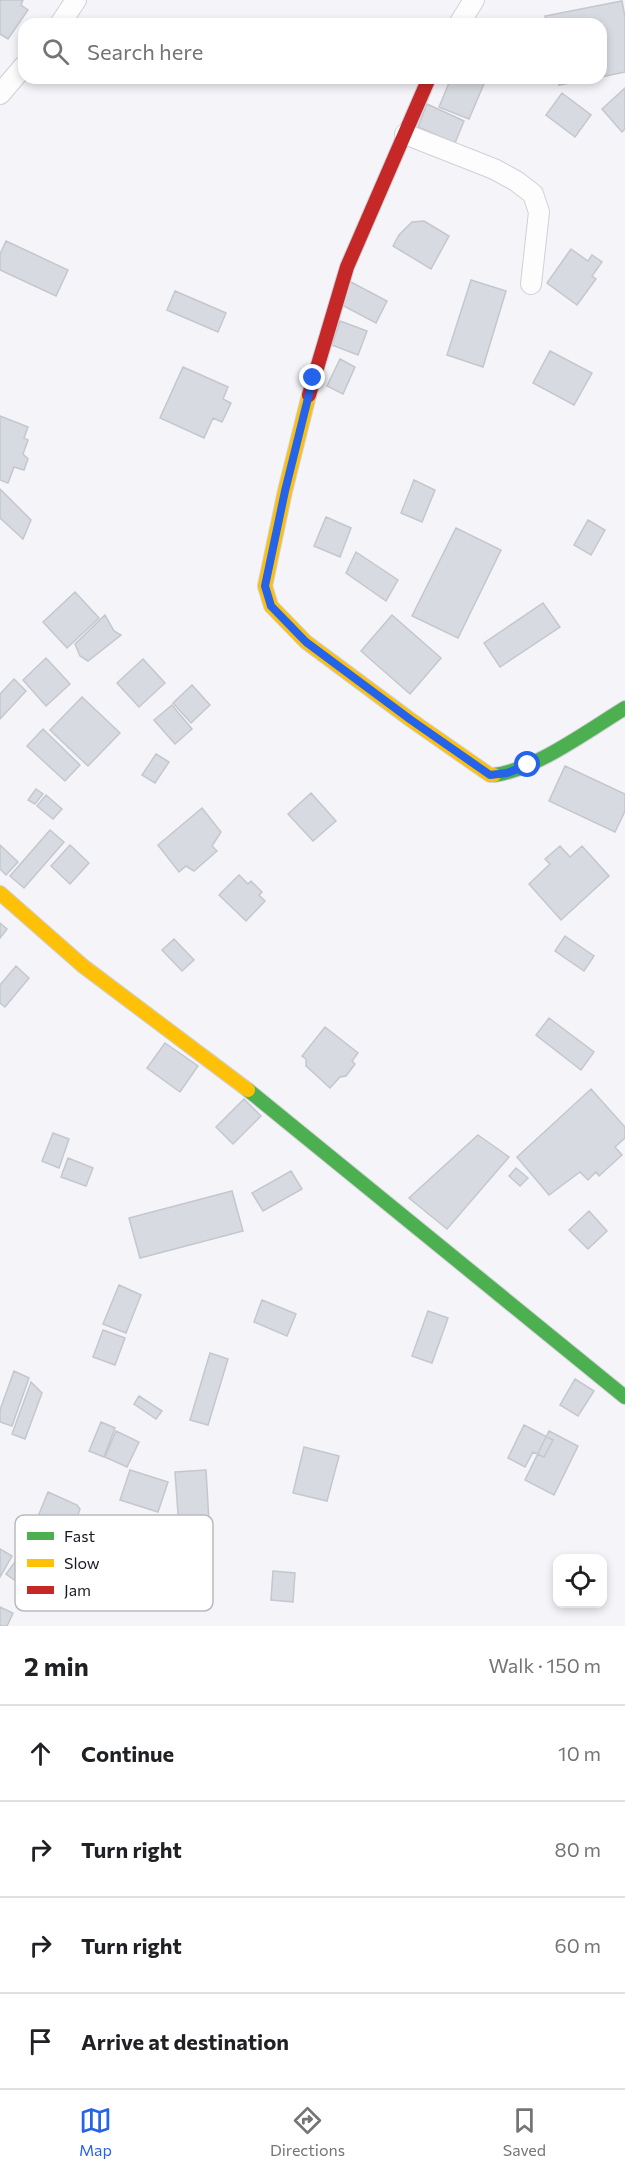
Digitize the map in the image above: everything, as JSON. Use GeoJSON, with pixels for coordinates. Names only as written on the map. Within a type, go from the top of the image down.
{"type":"FeatureCollection","features":[{"type":"Feature","properties":{"kind":"street"},"geometry":{"type":"LineString","coordinates":[[64,18],[76,0]]}},
{"type":"Feature","properties":{"kind":"street"},"geometry":{"type":"LineString","coordinates":[[463,18],[474,0]]}},
{"type":"Feature","properties":{"kind":"street"},"geometry":{"type":"LineString","coordinates":[[0,94],[18,73]]}},
{"type":"Feature","properties":{"kind":"street"},"geometry":{"type":"LineString","coordinates":[[426,84],[347,267],[313,378],[285,491],[265,586],[271,606],[306,642],[490,775],[507,773],[528,765],[625,708]]}},
{"type":"Feature","properties":{"kind":"street"},"geometry":{"type":"LineString","coordinates":[[405,134],[494,169],[533,194],[539,212],[531,284]]}},
{"type":"Feature","properties":{"kind":"street"},"geometry":{"type":"LineString","coordinates":[[0,893],[83,966],[238,1082],[625,1397]]}},
{"type":"Feature","properties":{"kind":"building"},"geometry":{"type":"Polygon","coordinates":[[[0,0],[23,0],[21,5],[28,10],[22,18],[18,18],[18,24],[8,39],[0,34],[0,0]]]}},
{"type":"Feature","properties":{"kind":"building"},"geometry":{"type":"Polygon","coordinates":[[[622,1],[625,17],[625,72],[607,76],[607,18],[546,18],[545,16],[622,1]]]}},
{"type":"Feature","properties":{"kind":"building"},"geometry":{"type":"Polygon","coordinates":[[[449,84],[484,84],[469,119],[439,107],[449,84]]]}},
{"type":"Feature","properties":{"kind":"building"},"geometry":{"type":"Polygon","coordinates":[[[625,88],[625,129],[622,132],[602,109],[625,88]]]}},
{"type":"Feature","properties":{"kind":"building"},"geometry":{"type":"Polygon","coordinates":[[[562,93],[591,115],[575,137],[546,115],[562,93]]]}},
{"type":"Feature","properties":{"kind":"building"},"geometry":{"type":"Polygon","coordinates":[[[427,104],[464,121],[455,143],[418,127],[427,104]]]}},
{"type":"Feature","properties":{"kind":"building"},"geometry":{"type":"Polygon","coordinates":[[[424,221],[449,236],[431,269],[393,246],[399,235],[412,222],[424,221]]]}},
{"type":"Feature","properties":{"kind":"building"},"geometry":{"type":"Polygon","coordinates":[[[6,241],[68,270],[56,296],[0,270],[0,254],[6,241]]]}},
{"type":"Feature","properties":{"kind":"building"},"geometry":{"type":"Polygon","coordinates":[[[571,249],[588,261],[592,255],[602,262],[592,276],[596,279],[577,305],[547,283],[571,249]]]}},
{"type":"Feature","properties":{"kind":"building"},"geometry":{"type":"Polygon","coordinates":[[[471,280],[506,291],[483,367],[447,355],[471,280]]]}},
{"type":"Feature","properties":{"kind":"building"},"geometry":{"type":"Polygon","coordinates":[[[349,281],[387,301],[376,323],[338,303],[349,281]]]}},
{"type":"Feature","properties":{"kind":"building"},"geometry":{"type":"Polygon","coordinates":[[[175,291],[226,313],[218,332],[167,310],[175,291]]]}},
{"type":"Feature","properties":{"kind":"building"},"geometry":{"type":"Polygon","coordinates":[[[340,321],[367,331],[358,355],[332,345],[340,321]]]}},
{"type":"Feature","properties":{"kind":"building"},"geometry":{"type":"Polygon","coordinates":[[[550,351],[592,373],[574,405],[533,383],[550,351]]]}},
{"type":"Feature","properties":{"kind":"building"},"geometry":{"type":"Polygon","coordinates":[[[340,359],[355,367],[343,394],[327,386],[340,359]]]}},
{"type":"Feature","properties":{"kind":"building"},"geometry":{"type":"Polygon","coordinates":[[[183,367],[228,387],[223,399],[231,403],[222,422],[213,418],[204,438],[160,418],[183,367]]]}},
{"type":"Feature","properties":{"kind":"building"},"geometry":{"type":"Polygon","coordinates":[[[0,416],[28,427],[24,438],[28,440],[23,454],[28,459],[24,470],[14,467],[8,483],[0,480],[0,416]]]}},
{"type":"Feature","properties":{"kind":"building"},"geometry":{"type":"Polygon","coordinates":[[[414,480],[435,490],[422,522],[401,513],[414,480]]]}},
{"type":"Feature","properties":{"kind":"building"},"geometry":{"type":"Polygon","coordinates":[[[0,489],[31,520],[23,539],[0,518],[0,489]]]}},
{"type":"Feature","properties":{"kind":"building"},"geometry":{"type":"Polygon","coordinates":[[[326,517],[351,528],[340,557],[314,546],[326,517]]]}},
{"type":"Feature","properties":{"kind":"building"},"geometry":{"type":"Polygon","coordinates":[[[588,520],[605,530],[591,555],[574,545],[588,520]]]}},
{"type":"Feature","properties":{"kind":"building"},"geometry":{"type":"Polygon","coordinates":[[[456,528],[501,550],[458,638],[412,616],[456,528]]]}},
{"type":"Feature","properties":{"kind":"building"},"geometry":{"type":"Polygon","coordinates":[[[356,552],[398,580],[386,601],[346,573],[356,552]]]}},
{"type":"Feature","properties":{"kind":"building"},"geometry":{"type":"Polygon","coordinates":[[[75,592],[99,618],[67,648],[43,622],[75,592]]]}},
{"type":"Feature","properties":{"kind":"building"},"geometry":{"type":"Polygon","coordinates":[[[543,603],[560,627],[500,667],[484,643],[543,603]]]}},
{"type":"Feature","properties":{"kind":"building"},"geometry":{"type":"Polygon","coordinates":[[[105,615],[114,631],[121,635],[88,661],[80,656],[75,644],[105,615]]]}},
{"type":"Feature","properties":{"kind":"building"},"geometry":{"type":"Polygon","coordinates":[[[392,615],[441,658],[410,694],[361,651],[392,615]]]}},
{"type":"Feature","properties":{"kind":"building"},"geometry":{"type":"Polygon","coordinates":[[[46,658],[70,684],[46,706],[23,680],[46,658]]]}},
{"type":"Feature","properties":{"kind":"building"},"geometry":{"type":"Polygon","coordinates":[[[143,659],[165,683],[139,707],[117,683],[143,659]]]}},
{"type":"Feature","properties":{"kind":"building"},"geometry":{"type":"Polygon","coordinates":[[[14,679],[26,691],[0,719],[0,694],[14,679]]]}},
{"type":"Feature","properties":{"kind":"building"},"geometry":{"type":"Polygon","coordinates":[[[192,685],[210,705],[191,723],[173,703],[192,685]]]}},
{"type":"Feature","properties":{"kind":"building"},"geometry":{"type":"Polygon","coordinates":[[[82,697],[120,733],[88,766],[50,730],[82,697]]]}},
{"type":"Feature","properties":{"kind":"building"},"geometry":{"type":"Polygon","coordinates":[[[172,705],[192,729],[175,744],[154,720],[172,705]]]}},
{"type":"Feature","properties":{"kind":"building"},"geometry":{"type":"Polygon","coordinates":[[[43,729],[80,765],[65,781],[27,746],[43,729]]]}},
{"type":"Feature","properties":{"kind":"building"},"geometry":{"type":"Polygon","coordinates":[[[156,754],[169,762],[155,783],[142,775],[156,754]]]}},
{"type":"Feature","properties":{"kind":"building"},"geometry":{"type":"Polygon","coordinates":[[[565,766],[625,794],[625,811],[615,832],[549,801],[565,766]]]}},
{"type":"Feature","properties":{"kind":"building"},"geometry":{"type":"Polygon","coordinates":[[[36,789],[43,794],[35,804],[28,800],[36,789]]]}},
{"type":"Feature","properties":{"kind":"building"},"geometry":{"type":"Polygon","coordinates":[[[311,793],[336,821],[313,841],[288,814],[311,793]]]}},
{"type":"Feature","properties":{"kind":"building"},"geometry":{"type":"Polygon","coordinates":[[[46,795],[62,809],[53,819],[37,806],[46,795]]]}},
{"type":"Feature","properties":{"kind":"building"},"geometry":{"type":"Polygon","coordinates":[[[202,808],[221,832],[212,846],[217,851],[194,871],[186,866],[179,872],[158,845],[202,808]]]}},
{"type":"Feature","properties":{"kind":"building"},"geometry":{"type":"Polygon","coordinates":[[[50,830],[64,842],[24,888],[10,876],[50,830]]]}},
{"type":"Feature","properties":{"kind":"building"},"geometry":{"type":"Polygon","coordinates":[[[0,845],[18,862],[6,875],[0,869],[0,845]]]}},
{"type":"Feature","properties":{"kind":"building"},"geometry":{"type":"Polygon","coordinates":[[[70,845],[89,863],[70,884],[51,866],[70,845]]]}},
{"type":"Feature","properties":{"kind":"building"},"geometry":{"type":"Polygon","coordinates":[[[560,846],[570,857],[582,846],[609,876],[561,920],[529,884],[550,864],[545,859],[560,846]]]}},
{"type":"Feature","properties":{"kind":"building"},"geometry":{"type":"Polygon","coordinates":[[[239,875],[248,884],[251,881],[262,892],[259,895],[265,901],[246,921],[219,895],[239,875]]]}},
{"type":"Feature","properties":{"kind":"building"},"geometry":{"type":"Polygon","coordinates":[[[0,923],[7,929],[0,938],[0,923]]]}},
{"type":"Feature","properties":{"kind":"building"},"geometry":{"type":"Polygon","coordinates":[[[565,936],[594,956],[584,971],[555,951],[565,936]]]}},
{"type":"Feature","properties":{"kind":"building"},"geometry":{"type":"Polygon","coordinates":[[[174,939],[194,960],[182,971],[162,950],[174,939]]]}},
{"type":"Feature","properties":{"kind":"building"},"geometry":{"type":"Polygon","coordinates":[[[16,966],[29,978],[5,1007],[0,1003],[0,985],[16,966]]]}},
{"type":"Feature","properties":{"kind":"building"},"geometry":{"type":"Polygon","coordinates":[[[549,1018],[594,1052],[581,1070],[536,1035],[549,1018]]]}},
{"type":"Feature","properties":{"kind":"building"},"geometry":{"type":"Polygon","coordinates":[[[325,1027],[358,1053],[352,1061],[355,1064],[346,1076],[340,1077],[330,1088],[306,1066],[306,1059],[302,1056],[325,1027]]]}},
{"type":"Feature","properties":{"kind":"building"},"geometry":{"type":"Polygon","coordinates":[[[165,1043],[198,1066],[180,1092],[147,1068],[165,1043]]]}},
{"type":"Feature","properties":{"kind":"building"},"geometry":{"type":"Polygon","coordinates":[[[591,1089],[625,1127],[625,1138],[615,1147],[622,1155],[599,1176],[596,1172],[588,1180],[580,1172],[549,1195],[517,1157],[591,1089]]]}},
{"type":"Feature","properties":{"kind":"building"},"geometry":{"type":"Polygon","coordinates":[[[244,1099],[261,1116],[233,1144],[216,1127],[244,1099]]]}},
{"type":"Feature","properties":{"kind":"building"},"geometry":{"type":"Polygon","coordinates":[[[53,1133],[69,1139],[59,1168],[42,1161],[53,1133]]]}},
{"type":"Feature","properties":{"kind":"building"},"geometry":{"type":"Polygon","coordinates":[[[478,1135],[509,1157],[447,1229],[409,1198],[478,1135]]]}},
{"type":"Feature","properties":{"kind":"building"},"geometry":{"type":"Polygon","coordinates":[[[68,1158],[93,1168],[86,1186],[61,1177],[68,1158]]]}},
{"type":"Feature","properties":{"kind":"building"},"geometry":{"type":"Polygon","coordinates":[[[516,1168],[528,1178],[520,1186],[509,1176],[516,1168]]]}},
{"type":"Feature","properties":{"kind":"building"},"geometry":{"type":"Polygon","coordinates":[[[291,1171],[302,1189],[263,1211],[252,1193],[291,1171]]]}},
{"type":"Feature","properties":{"kind":"building"},"geometry":{"type":"Polygon","coordinates":[[[232,1191],[243,1231],[140,1258],[129,1218],[232,1191]]]}},
{"type":"Feature","properties":{"kind":"building"},"geometry":{"type":"Polygon","coordinates":[[[589,1211],[607,1231],[588,1249],[569,1230],[589,1211]]]}},
{"type":"Feature","properties":{"kind":"building"},"geometry":{"type":"Polygon","coordinates":[[[119,1285],[141,1295],[126,1333],[103,1324],[119,1285]]]}},
{"type":"Feature","properties":{"kind":"building"},"geometry":{"type":"Polygon","coordinates":[[[262,1300],[296,1314],[287,1336],[254,1322],[262,1300]]]}},
{"type":"Feature","properties":{"kind":"building"},"geometry":{"type":"Polygon","coordinates":[[[428,1311],[448,1318],[432,1363],[412,1356],[428,1311]]]}},
{"type":"Feature","properties":{"kind":"building"},"geometry":{"type":"Polygon","coordinates":[[[103,1330],[125,1338],[115,1365],[93,1357],[103,1330]]]}},
{"type":"Feature","properties":{"kind":"building"},"geometry":{"type":"Polygon","coordinates":[[[210,1353],[228,1359],[208,1425],[190,1420],[210,1353]]]}},
{"type":"Feature","properties":{"kind":"building"},"geometry":{"type":"Polygon","coordinates":[[[14,1371],[29,1378],[12,1426],[0,1422],[0,1410],[14,1371]]]}},
{"type":"Feature","properties":{"kind":"building"},"geometry":{"type":"Polygon","coordinates":[[[575,1379],[594,1391],[578,1416],[560,1405],[575,1379]]]}},
{"type":"Feature","properties":{"kind":"building"},"geometry":{"type":"Polygon","coordinates":[[[31,1382],[42,1393],[25,1439],[12,1434],[31,1382]]]}},
{"type":"Feature","properties":{"kind":"building"},"geometry":{"type":"Polygon","coordinates":[[[139,1396],[162,1411],[156,1419],[134,1404],[139,1396]]]}},
{"type":"Feature","properties":{"kind":"building"},"geometry":{"type":"Polygon","coordinates":[[[101,1422],[115,1428],[104,1457],[89,1451],[101,1422]]]}},
{"type":"Feature","properties":{"kind":"building"},"geometry":{"type":"Polygon","coordinates":[[[524,1425],[553,1440],[544,1457],[533,1452],[525,1467],[508,1458],[524,1425]]]}},
{"type":"Feature","properties":{"kind":"building"},"geometry":{"type":"Polygon","coordinates":[[[116,1431],[139,1442],[127,1467],[105,1457],[116,1431]]]}},
{"type":"Feature","properties":{"kind":"building"},"geometry":{"type":"Polygon","coordinates":[[[549,1431],[578,1446],[554,1495],[525,1480],[549,1431]]]}},
{"type":"Feature","properties":{"kind":"building"},"geometry":{"type":"Polygon","coordinates":[[[304,1447],[339,1456],[327,1501],[293,1493],[304,1447]]]}},
{"type":"Feature","properties":{"kind":"building"},"geometry":{"type":"Polygon","coordinates":[[[130,1470],[168,1482],[158,1512],[120,1500],[130,1470]]]}},
{"type":"Feature","properties":{"kind":"building"},"geometry":{"type":"Polygon","coordinates":[[[206,1470],[209,1515],[178,1515],[175,1472],[206,1470]]]}},
{"type":"Feature","properties":{"kind":"building"},"geometry":{"type":"Polygon","coordinates":[[[48,1492],[77,1505],[80,1509],[78,1515],[39,1515],[48,1492]]]}},
{"type":"Feature","properties":{"kind":"building"},"geometry":{"type":"Polygon","coordinates":[[[0,1549],[12,1556],[0,1577],[0,1549]]]}},
{"type":"Feature","properties":{"kind":"building"},"geometry":{"type":"Polygon","coordinates":[[[15,1562],[15,1580],[6,1574],[15,1562]]]}},
{"type":"Feature","properties":{"kind":"building"},"geometry":{"type":"Polygon","coordinates":[[[273,1571],[295,1573],[293,1602],[271,1600],[273,1571]]]}},
{"type":"Feature","properties":{"kind":"building"},"geometry":{"type":"Polygon","coordinates":[[[0,1607],[13,1613],[7,1626],[0,1626],[0,1607]]]}},
{"type":"Feature","properties":{"kind":"traffic: fast"},"geometry":{"type":"LineString","coordinates":[[494,775],[527,766],[579,738],[625,708]]}},
{"type":"Feature","properties":{"kind":"traffic: fast"},"geometry":{"type":"LineString","coordinates":[[248,1090],[625,1397]]}},
{"type":"Feature","properties":{"kind":"traffic: slow"},"geometry":{"type":"LineString","coordinates":[[309,395],[285,491],[265,586],[271,606],[306,642],[411,720],[490,775],[494,775]]}},
{"type":"Feature","properties":{"kind":"traffic: slow"},"geometry":{"type":"LineString","coordinates":[[0,893],[83,966],[248,1090]]}},
{"type":"Feature","properties":{"kind":"traffic: jam"},"geometry":{"type":"LineString","coordinates":[[309,395],[347,267],[426,84]]}},
{"type":"Feature","properties":{"kind":"route"},"geometry":{"type":"LineString","coordinates":[[313,378],[285,491],[265,586],[271,606],[306,642],[490,775],[507,773],[528,765]]}}]}
